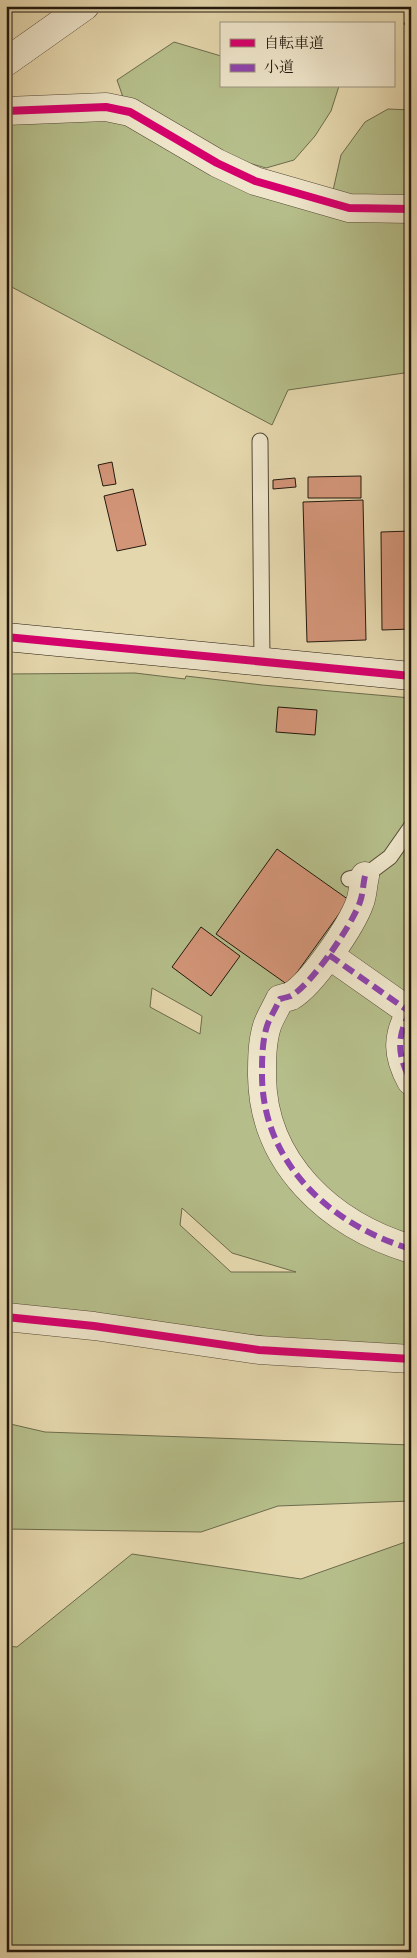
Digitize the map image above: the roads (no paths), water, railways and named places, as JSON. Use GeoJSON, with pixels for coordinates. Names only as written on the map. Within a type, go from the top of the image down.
{"type":"FeatureCollection","features":[{"type":"Feature","properties":{"kind":"street"},"geometry":{"type":"LineString","coordinates":[[6,62],[85,6]]}},
{"type":"Feature","properties":{"kind":"street"},"geometry":{"type":"LineString","coordinates":[[6,111],[106,107],[130,112],[217,164],[255,181],[349,208],[411,209]]}},
{"type":"Feature","properties":{"kind":"street"},"geometry":{"type":"LineString","coordinates":[[6,637],[411,676]]}},
{"type":"Feature","properties":{"kind":"street"},"geometry":{"type":"LineString","coordinates":[[357,878],[360,902],[348,927],[330,954],[301,988],[291,996],[280,999],[267,1026],[262,1055],[262,1091],[270,1125],[284,1156],[304,1185],[332,1210],[355,1226],[385,1241],[411,1248]]}},
{"type":"Feature","properties":{"kind":"street"},"geometry":{"type":"LineString","coordinates":[[330,954],[411,1011],[402,1028],[399,1046],[402,1064],[411,1081]]}},
{"type":"Feature","properties":{"kind":"street"},"geometry":{"type":"LineString","coordinates":[[6,1317],[94,1326],[259,1350],[411,1360]]}},
{"type":"Feature","properties":{"kind":"lane"},"geometry":{"type":"LineString","coordinates":[[260,441],[262,662]]}},
{"type":"Feature","properties":{"kind":"lane"},"geometry":{"type":"LineString","coordinates":[[357,878],[390,857],[411,827]]}}]}
